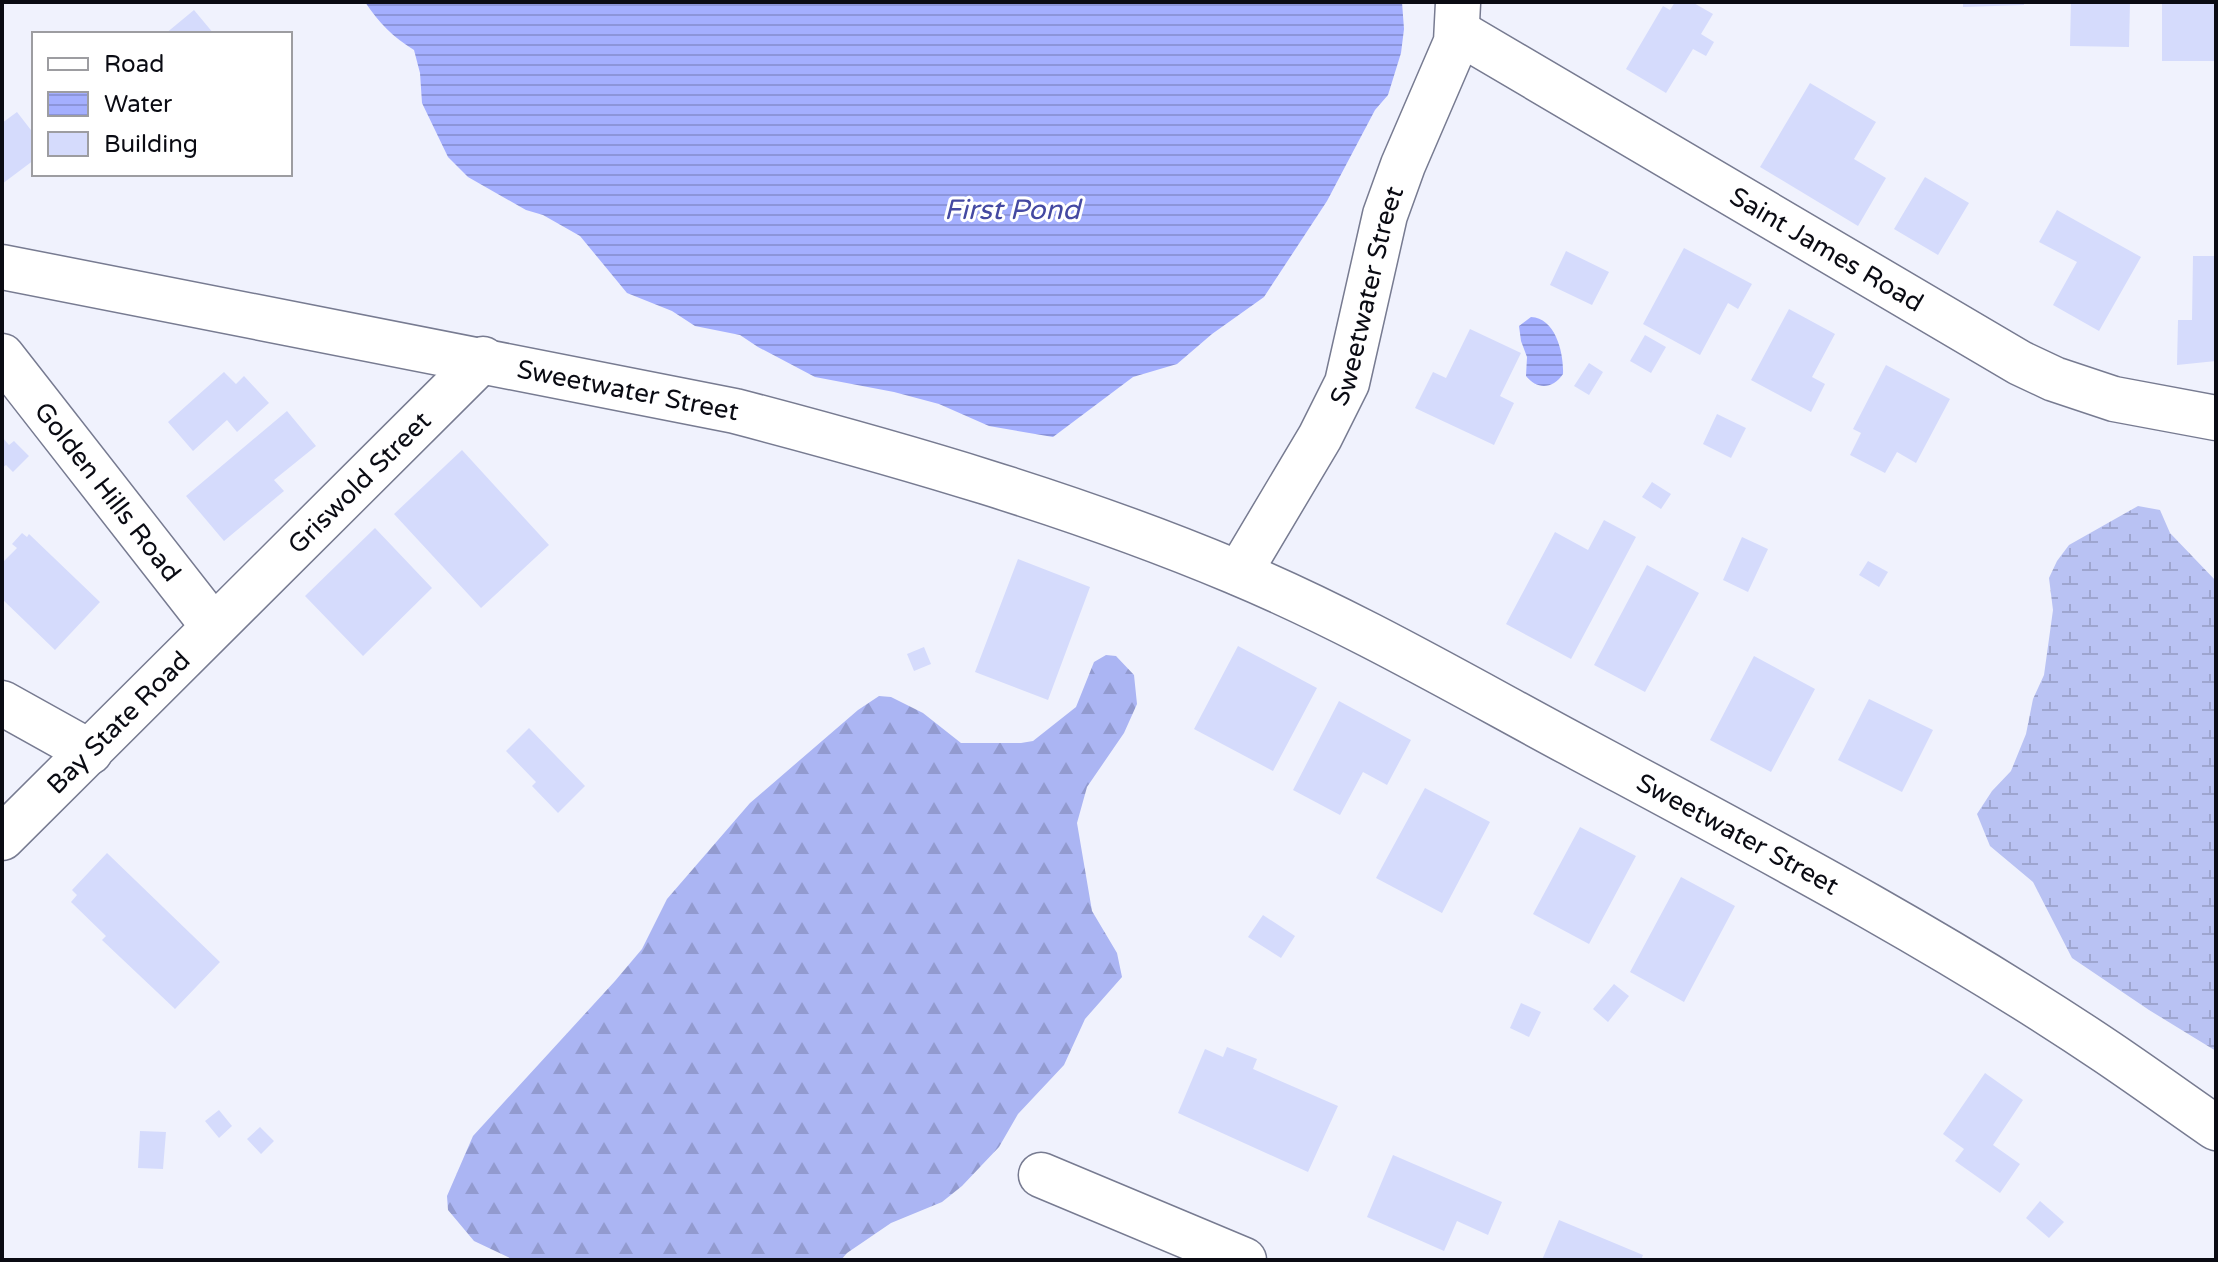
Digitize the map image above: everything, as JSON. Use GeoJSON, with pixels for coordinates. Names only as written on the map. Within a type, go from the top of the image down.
{"type":"FeatureCollection","features":[{"type":"Feature","properties":{"kind":"street","name":"Saint James Road"},"geometry":{"type":"LineString","coordinates":[[1458,17],[2020,363],[2054,379],[2114,399],[2216,418]]}},
{"type":"Feature","properties":{"kind":"street","name":"Sweetwater Street"},"geometry":{"type":"LineString","coordinates":[[1239,573],[1320,437],[1347,383],[1385,215],[1458,17]]}},
{"type":"Feature","properties":{"kind":"street","name":"Sweetwater Street"},"geometry":{"type":"LineString","coordinates":[[2,267],[483,359],[735,411],[815,431],[1064,508],[1239,573],[1430,668],[1750,840],[2031,1004],[2106,1051],[2216,1128]]}},
{"type":"Feature","properties":{"kind":"street","name":"Golden Hills Road"},"geometry":{"type":"LineString","coordinates":[[2,356],[224,616]]}},
{"type":"Feature","properties":{"kind":"street","name":"Griswold Street"},"geometry":{"type":"LineString","coordinates":[[224,616],[483,359]]}},
{"type":"Feature","properties":{"kind":"street","name":"Bay State Road"},"geometry":{"type":"LineString","coordinates":[[2,838],[224,616]]}},
{"type":"Feature","properties":{"kind":"street"},"geometry":{"type":"LineString","coordinates":[[2,703],[90,752]]}},
{"type":"Feature","properties":{"kind":"street"},"geometry":{"type":"LineString","coordinates":[[1041,1175],[1244,1260]]}},
{"type":"Feature","properties":{"kind":"green space"},"geometry":{"type":"Polygon","coordinates":[[[2138,506],[2160,510],[2170,533],[2216,581],[2216,1051],[2072,958],[2033,882],[1990,846],[1977,814],[1992,791],[2011,771],[2026,734],[2033,699],[2044,675],[2053,610],[2049,578],[2057,561],[2069,545],[2138,506]]]}},
{"type":"Feature","properties":{"kind":"green space"},"geometry":{"type":"Polygon","coordinates":[[[1106,655],[1116,656],[1134,675],[1137,704],[1124,733],[1087,787],[1077,823],[1092,911],[1117,953],[1122,977],[1085,1019],[1064,1065],[1018,1114],[999,1147],[962,1186],[942,1202],[891,1223],[841,1260],[514,1260],[474,1241],[448,1210],[447,1196],[473,1136],[642,949],[667,899],[750,803],[858,710],[879,696],[891,697],[923,713],[961,743],[1033,741],[1076,707],[1094,662],[1106,655]]]}},
{"type":"Feature","properties":{"kind":"water","name":"First Pond"},"geometry":{"type":"Polygon","coordinates":[[[365,2],[1402,2],[1404,29],[1401,53],[1388,95],[1375,110],[1327,201],[1264,297],[1212,334],[1177,364],[1133,377],[1053,437],[989,426],[939,404],[815,377],[740,335],[695,326],[672,311],[627,293],[580,236],[468,177],[448,157],[422,103],[420,73],[414,50],[387,29],[365,2]]]}},
{"type":"Feature","properties":{"kind":"water"},"geometry":{"type":"Polygon","coordinates":[[[1531,317],[1547,324],[1560,347],[1563,374],[1550,385],[1535,384],[1526,376],[1527,357],[1519,326],[1531,317]]]}},
{"type":"Feature","properties":{"kind":"building"},"geometry":{"type":"Polygon","coordinates":[[[1675,2],[1692,2],[1713,14],[1701,34],[1714,42],[1706,56],[1693,49],[1666,93],[1626,69],[1663,6],[1670,10],[1675,2]]]}},
{"type":"Feature","properties":{"kind":"building"},"geometry":{"type":"Polygon","coordinates":[[[1963,2],[2024,2],[2024,5],[1963,7],[1963,2]]]}},
{"type":"Feature","properties":{"kind":"building"},"geometry":{"type":"Polygon","coordinates":[[[2071,2],[2130,2],[2129,47],[2070,46],[2071,2]]]}},
{"type":"Feature","properties":{"kind":"building"},"geometry":{"type":"Polygon","coordinates":[[[2162,2],[2216,2],[2216,61],[2162,61],[2162,2]]]}},
{"type":"Feature","properties":{"kind":"building"},"geometry":{"type":"Polygon","coordinates":[[[194,10],[212,32],[167,32],[194,10]]]}},
{"type":"Feature","properties":{"kind":"building"},"geometry":{"type":"Polygon","coordinates":[[[1810,83],[1876,122],[1854,159],[1886,178],[1858,226],[1760,167],[1810,83]]]}},
{"type":"Feature","properties":{"kind":"building"},"geometry":{"type":"Polygon","coordinates":[[[17,112],[32,131],[32,162],[2,184],[2,123],[17,112]]]}},
{"type":"Feature","properties":{"kind":"building"},"geometry":{"type":"Polygon","coordinates":[[[1925,177],[1969,203],[1938,255],[1894,229],[1925,177]]]}},
{"type":"Feature","properties":{"kind":"building"},"geometry":{"type":"Polygon","coordinates":[[[2057,210],[2141,257],[2099,331],[2053,305],[2077,262],[2039,242],[2057,210]]]}},
{"type":"Feature","properties":{"kind":"building"},"geometry":{"type":"Polygon","coordinates":[[[1684,248],[1752,284],[1738,309],[1728,303],[1700,355],[1643,324],[1684,248]]]}},
{"type":"Feature","properties":{"kind":"building"},"geometry":{"type":"Polygon","coordinates":[[[1566,251],[1609,272],[1592,305],[1550,285],[1566,251]]]}},
{"type":"Feature","properties":{"kind":"building"},"geometry":{"type":"Polygon","coordinates":[[[2193,256],[2216,256],[2216,361],[2177,365],[2178,320],[2192,320],[2193,256]]]}},
{"type":"Feature","properties":{"kind":"building"},"geometry":{"type":"Polygon","coordinates":[[[1789,309],[1835,334],[1812,377],[1825,384],[1811,412],[1751,380],[1789,309]]]}},
{"type":"Feature","properties":{"kind":"building"},"geometry":{"type":"Polygon","coordinates":[[[1470,329],[1521,353],[1500,396],[1514,403],[1494,445],[1415,408],[1433,372],[1446,378],[1470,329]]]}},
{"type":"Feature","properties":{"kind":"building"},"geometry":{"type":"Polygon","coordinates":[[[1645,335],[1666,347],[1651,373],[1630,361],[1645,335]]]}},
{"type":"Feature","properties":{"kind":"building"},"geometry":{"type":"Polygon","coordinates":[[[1589,363],[1603,372],[1589,395],[1574,386],[1589,363]]]}},
{"type":"Feature","properties":{"kind":"building"},"geometry":{"type":"Polygon","coordinates":[[[1886,365],[1950,399],[1916,463],[1897,452],[1885,473],[1850,455],[1861,433],[1853,429],[1886,365]]]}},
{"type":"Feature","properties":{"kind":"building"},"geometry":{"type":"Polygon","coordinates":[[[224,372],[236,384],[244,376],[269,403],[237,432],[227,420],[193,451],[168,422],[224,372]]]}},
{"type":"Feature","properties":{"kind":"building"},"geometry":{"type":"Polygon","coordinates":[[[287,411],[316,446],[274,480],[284,491],[224,541],[186,496],[287,411]]]}},
{"type":"Feature","properties":{"kind":"building"},"geometry":{"type":"Polygon","coordinates":[[[1717,414],[1746,428],[1731,458],[1703,444],[1717,414]]]}},
{"type":"Feature","properties":{"kind":"building"},"geometry":{"type":"Polygon","coordinates":[[[2,437],[9,445],[14,441],[29,456],[13,472],[6,465],[2,468],[2,437]]]}},
{"type":"Feature","properties":{"kind":"building"},"geometry":{"type":"Polygon","coordinates":[[[462,450],[549,545],[481,608],[394,514],[462,450]]]}},
{"type":"Feature","properties":{"kind":"building"},"geometry":{"type":"Polygon","coordinates":[[[1652,482],[1671,494],[1661,509],[1642,497],[1652,482]]]}},
{"type":"Feature","properties":{"kind":"building"},"geometry":{"type":"Polygon","coordinates":[[[1604,520],[1636,537],[1571,659],[1506,624],[1555,532],[1588,550],[1604,520]]]}},
{"type":"Feature","properties":{"kind":"building"},"geometry":{"type":"Polygon","coordinates":[[[375,528],[432,588],[363,656],[305,596],[375,528]]]}},
{"type":"Feature","properties":{"kind":"building"},"geometry":{"type":"Polygon","coordinates":[[[22,533],[27,537],[29,534],[100,602],[55,650],[2,599],[2,563],[17,548],[12,544],[22,533]]]}},
{"type":"Feature","properties":{"kind":"building"},"geometry":{"type":"Polygon","coordinates":[[[1742,537],[1768,549],[1748,592],[1723,580],[1742,537]]]}},
{"type":"Feature","properties":{"kind":"building"},"geometry":{"type":"Polygon","coordinates":[[[1018,559],[1090,587],[1048,700],[975,672],[1018,559]]]}},
{"type":"Feature","properties":{"kind":"building"},"geometry":{"type":"Polygon","coordinates":[[[1868,561],[1888,572],[1879,587],[1859,575],[1868,561]]]}},
{"type":"Feature","properties":{"kind":"building"},"geometry":{"type":"Polygon","coordinates":[[[1647,565],[1699,593],[1645,692],[1594,665],[1647,565]]]}},
{"type":"Feature","properties":{"kind":"building"},"geometry":{"type":"Polygon","coordinates":[[[1238,646],[1317,688],[1273,771],[1194,729],[1238,646]]]}},
{"type":"Feature","properties":{"kind":"building"},"geometry":{"type":"Polygon","coordinates":[[[924,647],[931,664],[914,671],[907,654],[924,647]]]}},
{"type":"Feature","properties":{"kind":"building"},"geometry":{"type":"Polygon","coordinates":[[[1754,656],[1815,689],[1771,772],[1710,740],[1754,656]]]}},
{"type":"Feature","properties":{"kind":"building"},"geometry":{"type":"Polygon","coordinates":[[[1869,699],[1933,730],[1902,792],[1838,760],[1869,699]]]}},
{"type":"Feature","properties":{"kind":"building"},"geometry":{"type":"Polygon","coordinates":[[[1339,701],[1411,740],[1387,785],[1363,772],[1340,815],[1293,790],[1339,701]]]}},
{"type":"Feature","properties":{"kind":"building"},"geometry":{"type":"Polygon","coordinates":[[[529,728],[585,786],[558,813],[532,786],[536,782],[506,751],[529,728]]]}},
{"type":"Feature","properties":{"kind":"building"},"geometry":{"type":"Polygon","coordinates":[[[1425,788],[1490,822],[1442,913],[1376,878],[1425,788]]]}},
{"type":"Feature","properties":{"kind":"building"},"geometry":{"type":"Polygon","coordinates":[[[1580,827],[1636,856],[1589,944],[1533,914],[1580,827]]]}},
{"type":"Feature","properties":{"kind":"building"},"geometry":{"type":"Polygon","coordinates":[[[107,853],[220,962],[175,1009],[102,940],[106,936],[71,902],[77,895],[72,890],[107,853]]]}},
{"type":"Feature","properties":{"kind":"building"},"geometry":{"type":"Polygon","coordinates":[[[1681,877],[1735,906],[1684,1002],[1630,972],[1681,877]]]}},
{"type":"Feature","properties":{"kind":"building"},"geometry":{"type":"Polygon","coordinates":[[[1263,915],[1295,936],[1281,958],[1248,937],[1263,915]]]}},
{"type":"Feature","properties":{"kind":"building"},"geometry":{"type":"Polygon","coordinates":[[[1614,984],[1629,996],[1608,1022],[1593,1009],[1614,984]]]}},
{"type":"Feature","properties":{"kind":"building"},"geometry":{"type":"Polygon","coordinates":[[[1521,1003],[1541,1012],[1529,1037],[1510,1028],[1521,1003]]]}},
{"type":"Feature","properties":{"kind":"building"},"geometry":{"type":"Polygon","coordinates":[[[1227,1047],[1257,1059],[1253,1069],[1338,1106],[1308,1172],[1178,1113],[1205,1049],[1223,1057],[1227,1047]]]}},
{"type":"Feature","properties":{"kind":"building"},"geometry":{"type":"Polygon","coordinates":[[[1985,1073],[2023,1100],[1993,1145],[2020,1164],[2000,1193],[1955,1161],[1964,1149],[1943,1134],[1985,1073]]]}},
{"type":"Feature","properties":{"kind":"building"},"geometry":{"type":"Polygon","coordinates":[[[219,1110],[232,1126],[219,1138],[205,1121],[219,1110]]]}},
{"type":"Feature","properties":{"kind":"building"},"geometry":{"type":"Polygon","coordinates":[[[260,1127],[274,1141],[261,1154],[247,1139],[260,1127]]]}},
{"type":"Feature","properties":{"kind":"building"},"geometry":{"type":"Polygon","coordinates":[[[140,1131],[166,1132],[163,1169],[138,1168],[140,1131]]]}},
{"type":"Feature","properties":{"kind":"building"},"geometry":{"type":"Polygon","coordinates":[[[1393,1155],[1502,1202],[1488,1235],[1457,1221],[1444,1251],[1367,1217],[1393,1155]]]}},
{"type":"Feature","properties":{"kind":"building"},"geometry":{"type":"Polygon","coordinates":[[[2040,1201],[2064,1222],[2049,1238],[2026,1218],[2040,1201]]]}},
{"type":"Feature","properties":{"kind":"building"},"geometry":{"type":"Polygon","coordinates":[[[1559,1220],[1643,1255],[1641,1260],[1542,1260],[1559,1220]]]}}]}
